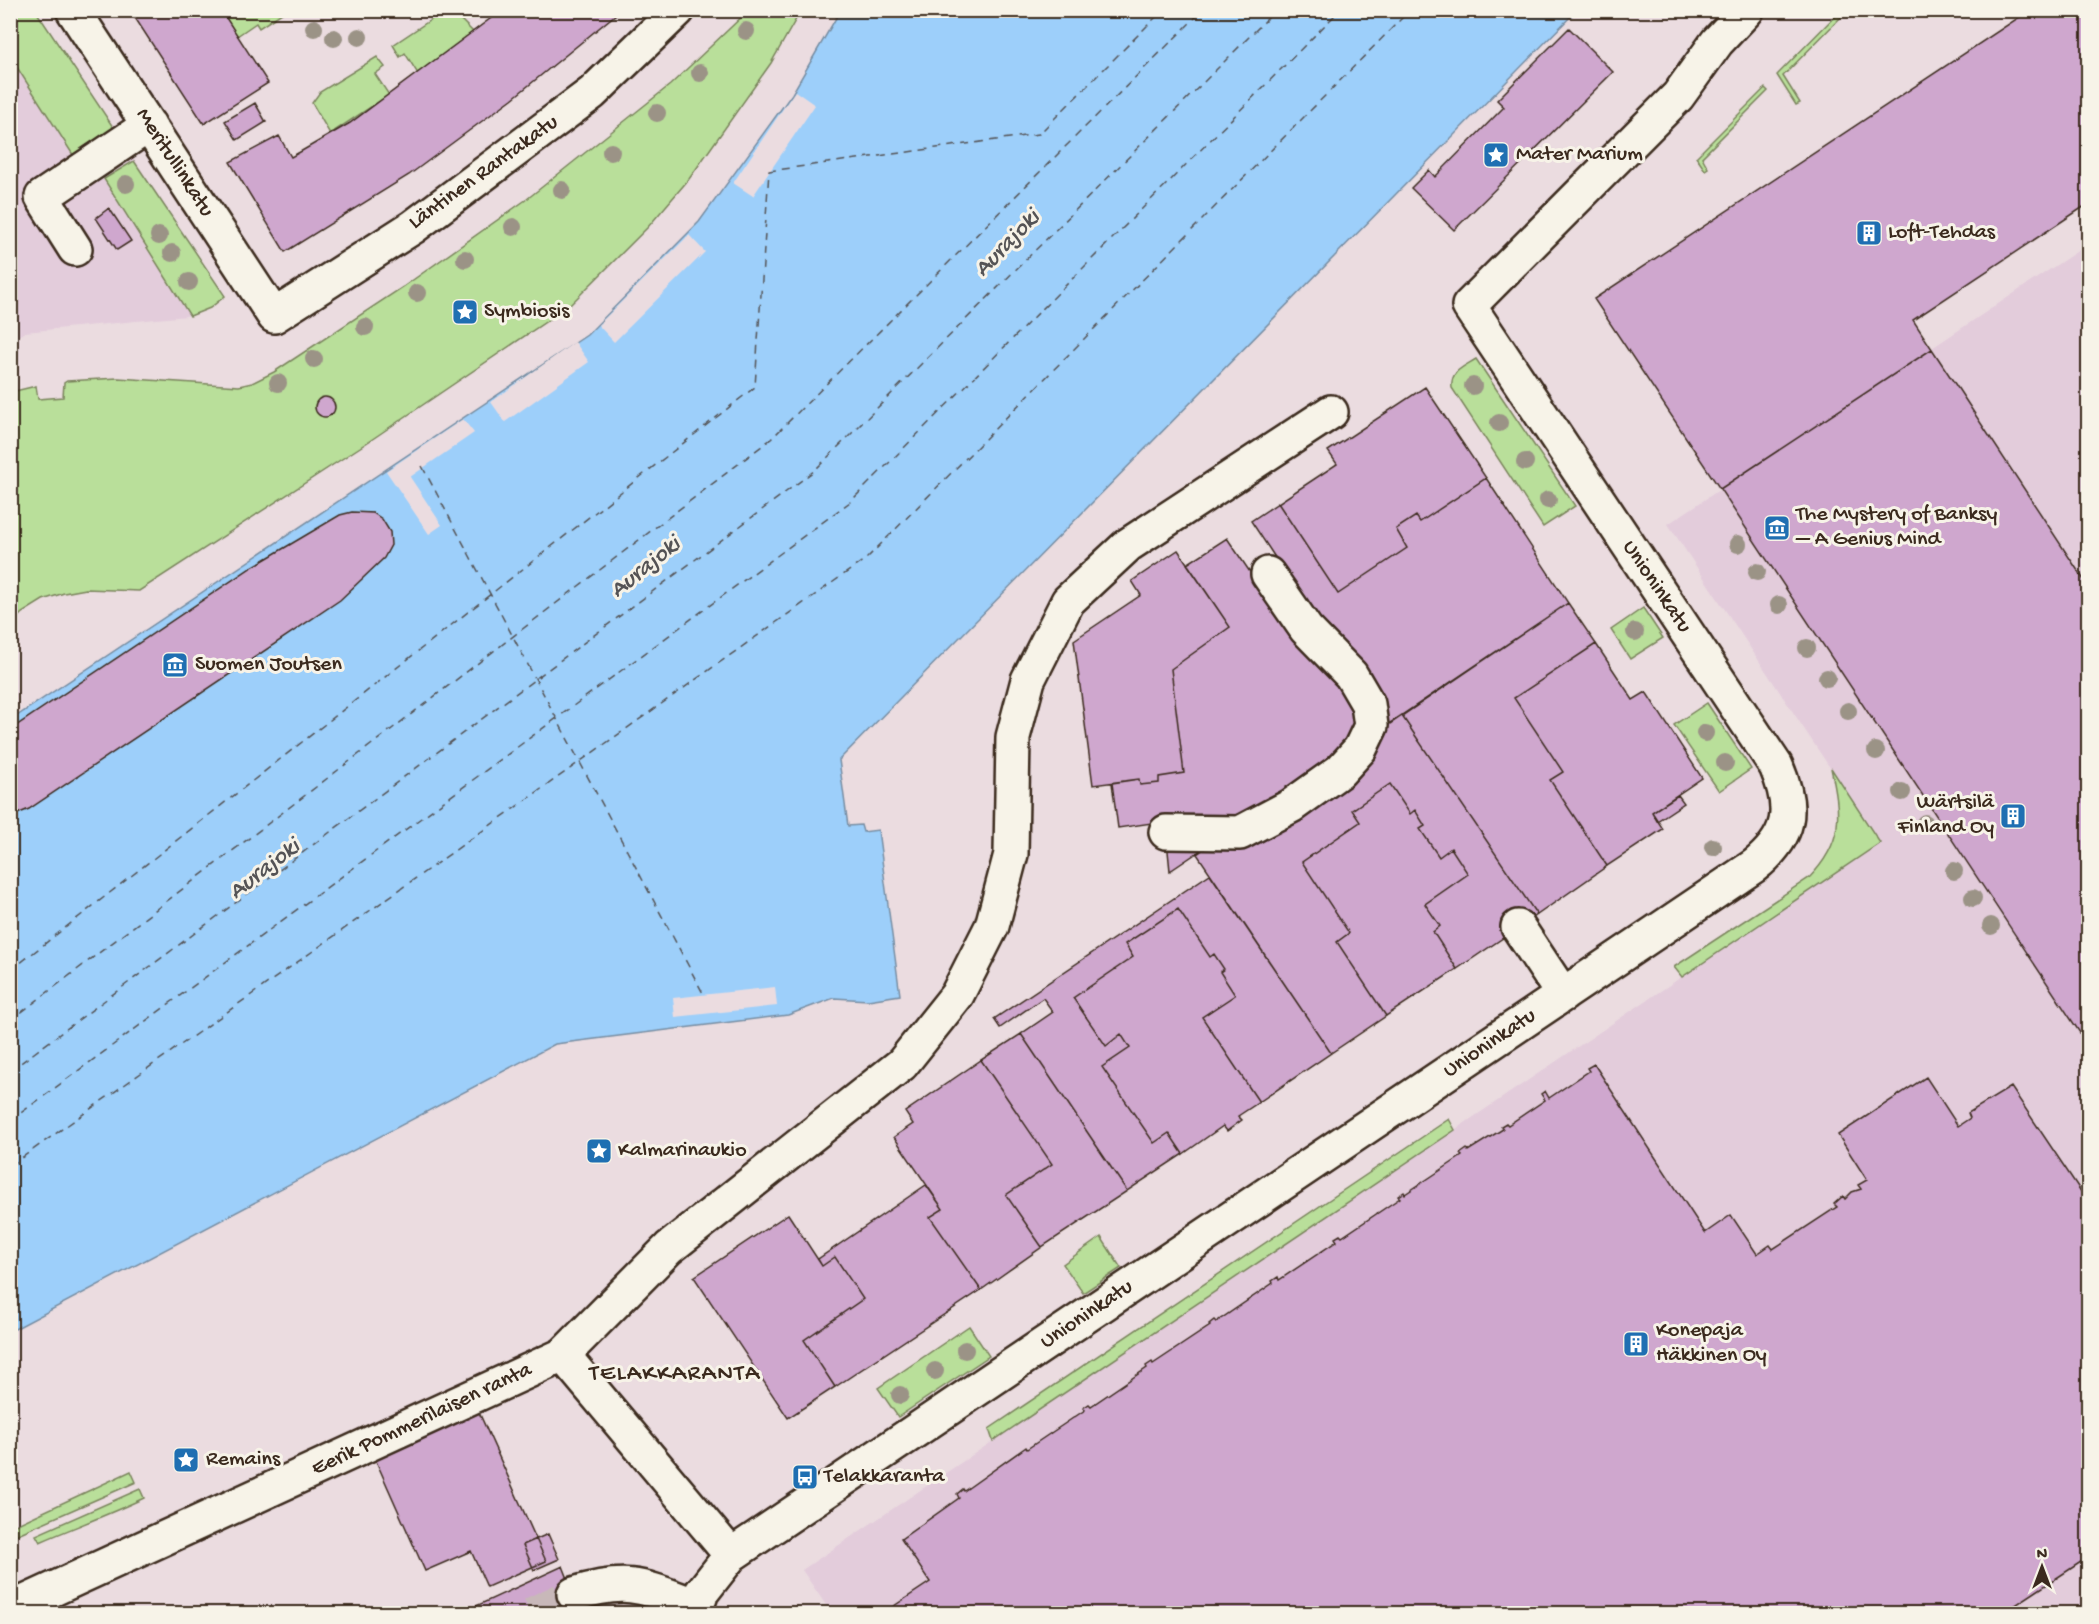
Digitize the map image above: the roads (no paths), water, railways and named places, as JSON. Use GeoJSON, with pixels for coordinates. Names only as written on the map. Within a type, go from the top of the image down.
{"type":"FeatureCollection","features":[{"type":"Feature","properties":{"kind":"street","name":"Meritullinkatu"},"geometry":{"type":"LineString","coordinates":[[73,10],[274,316]]}},
{"type":"Feature","properties":{"kind":"street","name":"Läntinen Rantakatu"},"geometry":{"type":"LineString","coordinates":[[274,316],[413,227],[592,93],[678,10]]}},
{"type":"Feature","properties":{"kind":"street","name":"Unioninkatu"},"geometry":{"type":"LineString","coordinates":[[695,1610],[714,1575],[731,1555],[1754,866],[1771,852],[1785,830],[1788,804],[1785,786],[1776,766],[1470,306],[1678,96],[1717,42],[1747,10]]}},
{"type":"Feature","properties":{"kind":"street"},"geometry":{"type":"LineString","coordinates":[[75,249],[42,197],[149,125]]}},
{"type":"Feature","properties":{"kind":"street"},"geometry":{"type":"LineString","coordinates":[[731,1555],[563,1355],[669,1248],[902,1064],[957,995],[992,926],[1011,854],[1013,737],[1028,680],[1068,601],[1128,545],[1331,412]]}},
{"type":"Feature","properties":{"kind":"street"},"geometry":{"type":"LineString","coordinates":[[1166,832],[1240,833],[1291,806],[1340,771],[1360,749],[1371,726],[1368,704],[1351,675],[1306,629],[1268,574]]}},
{"type":"Feature","properties":{"kind":"street"},"geometry":{"type":"LineString","coordinates":[[1518,927],[1563,995]]}},
{"type":"Feature","properties":{"kind":"street","name":"Eerik Pommerilaisen ranta"},"geometry":{"type":"LineString","coordinates":[[10,1609],[563,1355]]}},
{"type":"Feature","properties":{"kind":"street"},"geometry":{"type":"LineString","coordinates":[[574,1594],[619,1583],[643,1587],[695,1610]]}},
{"type":"Feature","properties":{"kind":"water","name":"Aurajoki"},"geometry":{"type":"Polygon","coordinates":[[[840,11],[1576,11],[839,760],[848,826],[861,825],[863,832],[878,830],[900,995],[868,1000],[834,998],[788,1015],[555,1044],[11,1331],[11,720],[587,335],[699,222],[792,94],[840,11]]]}},
{"type":"Feature","properties":{"kind":"tunnel"},"geometry":{"type":"LineString","coordinates":[[531,1614],[574,1594]]}},
{"type":"Feature","properties":{"kind":"place","name":"Mater Marium"},"geometry":{"type":"Point","coordinates":[1496,155]}},
{"type":"Feature","properties":{"kind":"place","name":"Loft-Tehdas"},"geometry":{"type":"Point","coordinates":[1869,233]}},
{"type":"Feature","properties":{"kind":"place","name":"Symbiosis"},"geometry":{"type":"Point","coordinates":[465,312]}},
{"type":"Feature","properties":{"kind":"place","name":"The Mystery of Banksy – A Genius Mind"},"geometry":{"type":"Point","coordinates":[1777,528]}},
{"type":"Feature","properties":{"kind":"place","name":"Suomen Joutsen"},"geometry":{"type":"Point","coordinates":[175,665]}},
{"type":"Feature","properties":{"kind":"place","name":"Wärtsilä Finland Oy"},"geometry":{"type":"Point","coordinates":[2013,816]}},
{"type":"Feature","properties":{"kind":"place","name":"Kalmarinaukio"},"geometry":{"type":"Point","coordinates":[599,1151]}},
{"type":"Feature","properties":{"kind":"place","name":"Konepaja Häkkinen Oy"},"geometry":{"type":"Point","coordinates":[1636,1344]}},
{"type":"Feature","properties":{"kind":"place","name":"Remains"},"geometry":{"type":"Point","coordinates":[186,1460]}},
{"type":"Feature","properties":{"kind":"place","name":"Telakkaranta"},"geometry":{"type":"Point","coordinates":[805,1477]}},
{"type":"Feature","properties":{"kind":"district","name":"TELAKKARANTA"},"geometry":{"type":"Point","coordinates":[675,1374]}}]}
